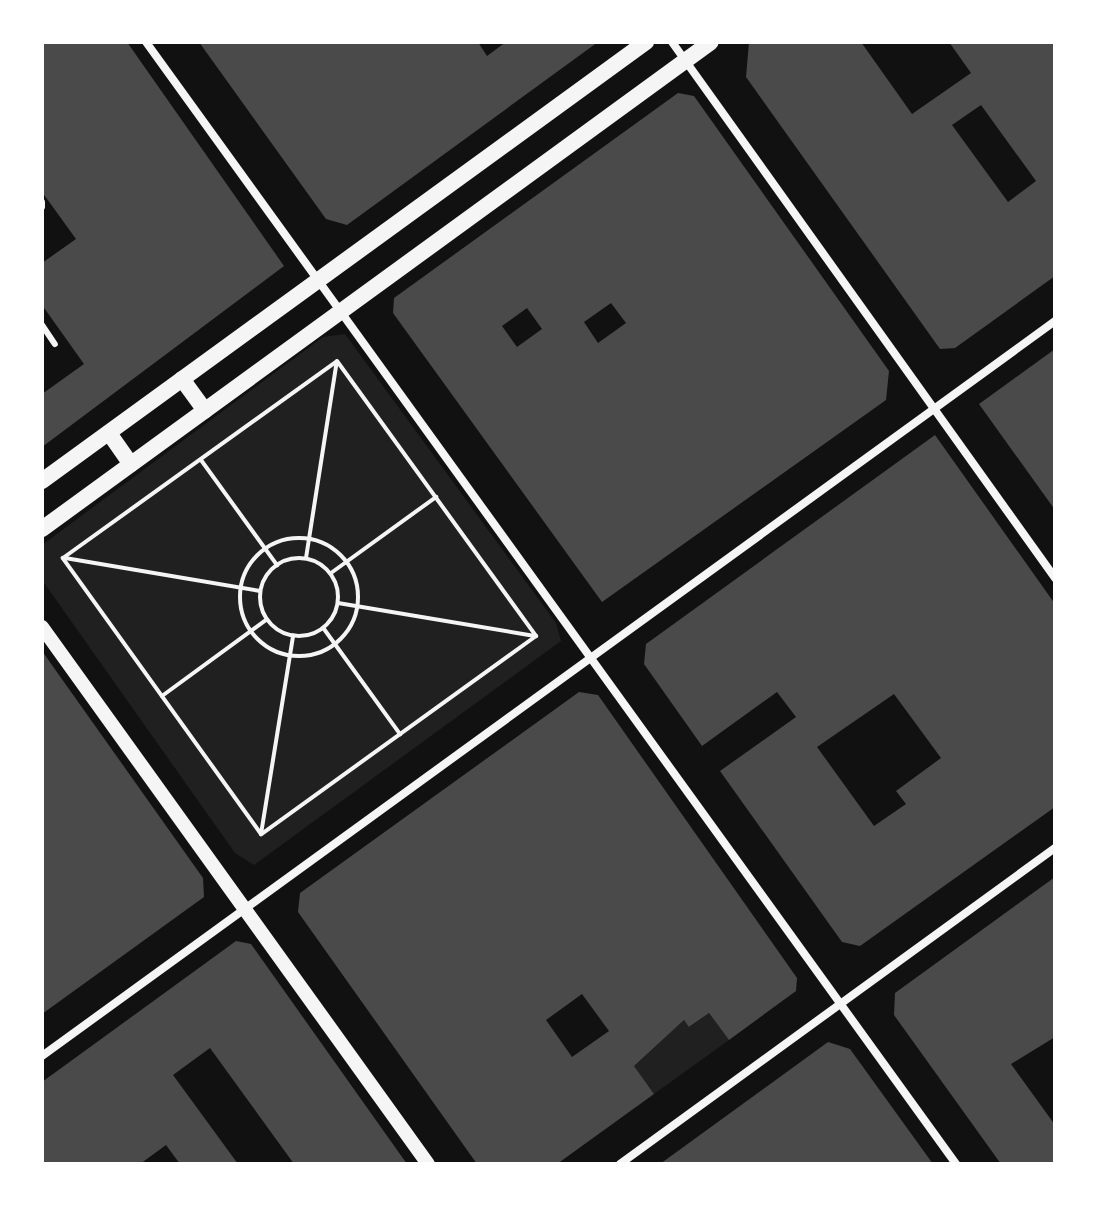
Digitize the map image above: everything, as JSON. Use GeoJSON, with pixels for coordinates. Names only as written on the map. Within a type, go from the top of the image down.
{"type":"FeatureCollection","features":[{"type":"Feature","properties":{"kind":"main road"},"geometry":{"type":"LineString","coordinates":[[42,481],[646,42]]}},
{"type":"Feature","properties":{"kind":"main road"},"geometry":{"type":"LineString","coordinates":[[42,529],[711,42]]}},
{"type":"Feature","properties":{"kind":"main road"},"geometry":{"type":"LineString","coordinates":[[182,379],[205,411]]}},
{"type":"Feature","properties":{"kind":"main road"},"geometry":{"type":"LineString","coordinates":[[109,433],[131,464]]}},
{"type":"Feature","properties":{"kind":"street"},"geometry":{"type":"LineString","coordinates":[[146,42],[956,1164]]}},
{"type":"Feature","properties":{"kind":"street"},"geometry":{"type":"LineString","coordinates":[[672,42],[1055,578]]}},
{"type":"Feature","properties":{"kind":"street"},"geometry":{"type":"LineString","coordinates":[[42,1056],[1055,321]]}},
{"type":"Feature","properties":{"kind":"street"},"geometry":{"type":"LineString","coordinates":[[42,627],[428,1164]]}},
{"type":"Feature","properties":{"kind":"street"},"geometry":{"type":"LineString","coordinates":[[620,1164],[1055,848]]}},
{"type":"Feature","properties":{"kind":"lane"},"geometry":{"type":"LineString","coordinates":[[42,325],[55,344]]}},
{"type":"Feature","properties":{"kind":"path"},"geometry":{"type":"LineString","coordinates":[[63,558],[337,361]]}},
{"type":"Feature","properties":{"kind":"path"},"geometry":{"type":"LineString","coordinates":[[337,361],[536,636]]}},
{"type":"Feature","properties":{"kind":"path"},"geometry":{"type":"LineString","coordinates":[[306,558],[337,361]]}},
{"type":"Feature","properties":{"kind":"path"},"geometry":{"type":"LineString","coordinates":[[201,459],[277,565]]}},
{"type":"Feature","properties":{"kind":"path"},"geometry":{"type":"LineString","coordinates":[[330,574],[436,497]]}},
{"type":"Feature","properties":{"kind":"path"},"geometry":{"type":"LineString","coordinates":[[309,539],[346,562],[357,607],[335,644],[290,656],[250,632],[240,587],[266,548],[309,539]]}},
{"type":"Feature","properties":{"kind":"path"},"geometry":{"type":"LineString","coordinates":[[63,558],[260,591]]}},
{"type":"Feature","properties":{"kind":"path"},"geometry":{"type":"LineString","coordinates":[[63,558],[261,834]]}},
{"type":"Feature","properties":{"kind":"path"},"geometry":{"type":"LineString","coordinates":[[306,558],[330,574],[338,603],[323,628],[293,636],[266,620],[260,591],[277,565],[306,558]]}},
{"type":"Feature","properties":{"kind":"path"},"geometry":{"type":"LineString","coordinates":[[338,603],[536,636]]}},
{"type":"Feature","properties":{"kind":"path"},"geometry":{"type":"LineString","coordinates":[[162,696],[266,620]]}},
{"type":"Feature","properties":{"kind":"path"},"geometry":{"type":"LineString","coordinates":[[323,628],[400,734]]}},
{"type":"Feature","properties":{"kind":"path"},"geometry":{"type":"LineString","coordinates":[[261,834],[293,636]]}},
{"type":"Feature","properties":{"kind":"path"},"geometry":{"type":"LineString","coordinates":[[261,834],[536,636]]}},
{"type":"Feature","properties":{"kind":"shaded area"},"geometry":{"type":"Polygon","coordinates":[[[345,334],[556,623],[561,641],[254,865],[235,853],[42,580],[42,545],[323,337],[345,334]]]}},
{"type":"Feature","properties":{"kind":"shaded area"},"geometry":{"type":"Polygon","coordinates":[[[709,1013],[729,1040],[654,1094],[634,1066],[684,1020],[690,1027],[709,1013]]]}},
{"type":"Feature","properties":{"kind":"building"},"geometry":{"type":"Polygon","coordinates":[[[42,42],[127,42],[284,266],[42,447],[42,394],[84,364],[42,305],[42,263],[76,239],[42,192],[42,42]]]}},
{"type":"Feature","properties":{"kind":"building"},"geometry":{"type":"Polygon","coordinates":[[[199,42],[478,42],[487,56],[506,42],[598,42],[347,225],[326,219],[199,42]]]}},
{"type":"Feature","properties":{"kind":"building"},"geometry":{"type":"Polygon","coordinates":[[[749,42],[861,42],[912,114],[971,73],[949,42],[1055,42],[1055,276],[955,348],[940,349],[746,77],[749,42]],[[981,105],[952,125],[1008,202],[1036,181],[981,105]]]}},
{"type":"Feature","properties":{"kind":"building"},"geometry":{"type":"Polygon","coordinates":[[[678,93],[694,96],[889,371],[886,400],[602,602],[393,313],[394,298],[678,93]],[[611,303],[584,322],[598,343],[626,323],[611,303]],[[527,308],[502,326],[517,347],[542,329],[527,308]]]}},
{"type":"Feature","properties":{"kind":"building"},"geometry":{"type":"Polygon","coordinates":[[[1055,349],[1055,510],[979,404],[1055,349]]]}},
{"type":"Feature","properties":{"kind":"building"},"geometry":{"type":"Polygon","coordinates":[[[935,435],[1055,604],[1055,807],[860,946],[842,942],[720,771],[796,717],[777,692],[702,746],[644,664],[646,644],[935,435]],[[894,694],[817,747],[874,826],[906,804],[896,791],[941,758],[894,694]]]}},
{"type":"Feature","properties":{"kind":"building"},"geometry":{"type":"Polygon","coordinates":[[[42,651],[203,878],[204,897],[42,1014],[42,651]]]}},
{"type":"Feature","properties":{"kind":"building"},"geometry":{"type":"Polygon","coordinates":[[[579,692],[598,695],[797,978],[796,991],[729,1040],[709,1013],[689,1027],[684,1020],[634,1066],[654,1094],[557,1164],[477,1164],[298,912],[300,893],[579,692]],[[582,994],[546,1020],[572,1057],[609,1031],[582,994]]]}},
{"type":"Feature","properties":{"kind":"building"},"geometry":{"type":"Polygon","coordinates":[[[1055,877],[1055,1037],[1011,1064],[1055,1125],[1055,1164],[1001,1164],[894,1015],[895,993],[1055,877]]]}},
{"type":"Feature","properties":{"kind":"building"},"geometry":{"type":"Polygon","coordinates":[[[236,941],[251,944],[407,1164],[294,1164],[210,1048],[173,1075],[238,1164],[180,1164],[166,1145],[140,1164],[42,1164],[42,1082],[236,941]]]}},
{"type":"Feature","properties":{"kind":"building"},"geometry":{"type":"Polygon","coordinates":[[[828,1042],[850,1049],[933,1164],[660,1164],[828,1042]]]}}]}
